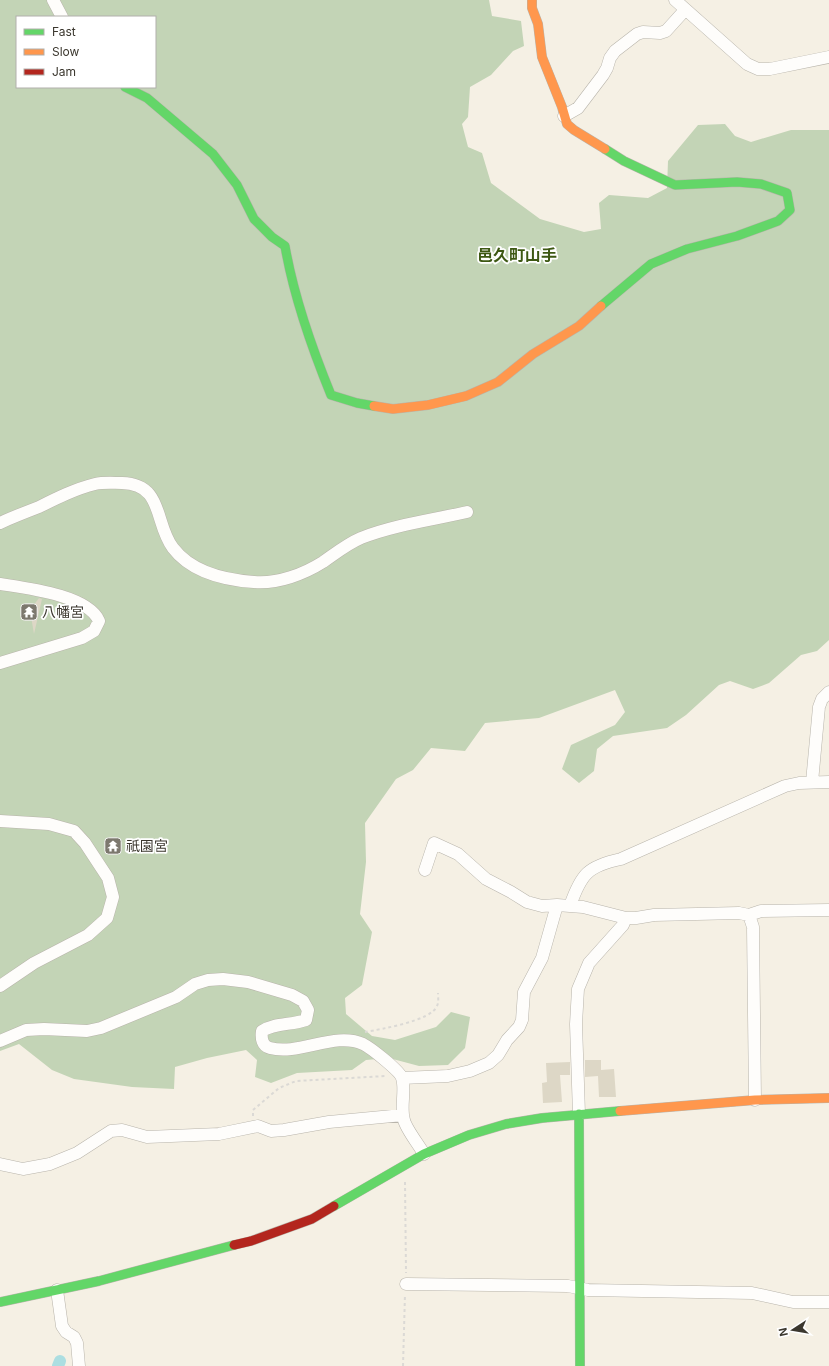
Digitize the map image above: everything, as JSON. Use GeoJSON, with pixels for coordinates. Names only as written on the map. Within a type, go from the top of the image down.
{"type":"FeatureCollection","features":[{"type":"Feature","properties":{"kind":"street"},"geometry":{"type":"LineString","coordinates":[[53,0],[61,16]]}},
{"type":"Feature","properties":{"kind":"street"},"geometry":{"type":"LineString","coordinates":[[127,88],[148,98],[213,154],[237,185],[254,219],[285,246],[288,266],[300,314],[331,395],[357,403],[393,409],[428,405],[466,396],[498,382],[533,354],[579,326],[651,264],[687,249],[737,236],[778,221],[790,210],[787,193],[761,184],[737,182],[676,185],[624,161],[574,130],[567,124],[562,107],[544,63],[538,24],[532,8],[532,0]]}},
{"type":"Feature","properties":{"kind":"street"},"geometry":{"type":"LineString","coordinates":[[675,0],[747,64],[758,69],[770,69],[829,57]]}},
{"type":"Feature","properties":{"kind":"street"},"geometry":{"type":"LineString","coordinates":[[564,116],[578,108],[603,75],[610,58],[616,52],[637,34],[643,32],[660,33],[666,31],[685,10]]}},
{"type":"Feature","properties":{"kind":"street"},"geometry":{"type":"LineString","coordinates":[[0,523],[74,491],[96,484],[133,483],[147,490],[154,501],[170,543],[187,562],[204,572],[228,579],[256,582],[277,581],[305,572],[323,562],[345,546],[379,531],[467,512]]}},
{"type":"Feature","properties":{"kind":"street"},"geometry":{"type":"LineString","coordinates":[[0,584],[57,594],[84,606],[97,615],[99,621],[94,631],[82,638],[0,663]]}},
{"type":"Feature","properties":{"kind":"street"},"geometry":{"type":"LineString","coordinates":[[812,782],[819,707],[822,699],[829,692]]}},
{"type":"Feature","properties":{"kind":"street"},"geometry":{"type":"LineString","coordinates":[[570,906],[576,889],[584,876],[591,869],[604,863],[621,859],[777,789],[800,783],[829,782]]}},
{"type":"Feature","properties":{"kind":"street"},"geometry":{"type":"LineString","coordinates":[[0,821],[49,824],[74,832],[85,843],[108,878],[113,897],[107,918],[88,935],[34,964],[0,986]]}},
{"type":"Feature","properties":{"kind":"street"},"geometry":{"type":"LineString","coordinates":[[425,870],[434,843],[458,854],[486,879],[527,902],[542,906],[557,905],[599,910],[626,918],[671,914],[739,913],[749,915],[761,911],[829,910]]}},
{"type":"Feature","properties":{"kind":"street"},"geometry":{"type":"LineString","coordinates":[[401,1076],[448,1076],[470,1071],[489,1063],[498,1055],[519,1027],[522,1020],[524,992],[542,958],[557,905]]}},
{"type":"Feature","properties":{"kind":"street"},"geometry":{"type":"LineString","coordinates":[[749,915],[753,927],[755,1100]]}},
{"type":"Feature","properties":{"kind":"street"},"geometry":{"type":"LineString","coordinates":[[580,1366],[580,1136],[576,1024],[578,989],[589,963],[623,925],[626,918]]}},
{"type":"Feature","properties":{"kind":"street"},"geometry":{"type":"LineString","coordinates":[[0,1041],[26,1030],[44,1029],[87,1031],[102,1028],[176,997],[194,984],[208,980],[223,979],[248,982],[292,995],[303,1001],[308,1010],[306,1020],[268,1028],[262,1031],[261,1038],[264,1044],[269,1048],[284,1049],[350,1040],[364,1045],[390,1065],[401,1076],[404,1121],[424,1154]]}},
{"type":"Feature","properties":{"kind":"street"},"geometry":{"type":"LineString","coordinates":[[0,1302],[99,1281],[251,1241],[312,1219],[424,1154],[469,1135],[506,1124],[579,1114],[755,1100],[829,1098]]}},
{"type":"Feature","properties":{"kind":"street"},"geometry":{"type":"LineString","coordinates":[[0,1164],[23,1169],[50,1164],[77,1153],[110,1131],[122,1130],[147,1137],[219,1134],[258,1126],[271,1131],[329,1122],[403,1115]]}},
{"type":"Feature","properties":{"kind":"street"},"geometry":{"type":"LineString","coordinates":[[406,1284],[568,1286],[588,1290],[752,1294],[794,1302],[829,1302]]}},
{"type":"Feature","properties":{"kind":"street"},"geometry":{"type":"LineString","coordinates":[[57,1290],[62,1326],[66,1332],[74,1337],[77,1343],[79,1366]]}},
{"type":"Feature","properties":{"kind":"path"},"geometry":{"type":"LineString","coordinates":[[362,1033],[414,1021],[431,1014],[437,1006],[438,993]]}},
{"type":"Feature","properties":{"kind":"path"},"geometry":{"type":"LineString","coordinates":[[252,1127],[253,1110],[279,1088],[296,1082],[401,1076]]}},
{"type":"Feature","properties":{"kind":"path"},"geometry":{"type":"LineString","coordinates":[[403,1366],[406,1284],[404,1165]]}},
{"type":"Feature","properties":{"kind":"green space"},"geometry":{"type":"Polygon","coordinates":[[[0,0],[489,0],[492,16],[521,21],[524,46],[513,51],[491,75],[470,87],[468,117],[462,124],[468,147],[482,153],[491,183],[540,219],[584,232],[601,229],[599,203],[609,195],[648,198],[667,188],[668,161],[698,125],[725,124],[735,136],[751,142],[791,130],[829,130],[829,640],[817,651],[801,655],[769,683],[753,689],[730,681],[719,685],[686,715],[667,728],[613,736],[597,749],[594,771],[579,783],[562,769],[571,745],[615,725],[625,712],[615,690],[539,718],[485,723],[465,751],[431,748],[413,770],[396,779],[365,823],[366,862],[360,914],[372,932],[362,985],[345,998],[346,1014],[372,1036],[395,1040],[436,1027],[451,1012],[470,1017],[465,1048],[448,1065],[419,1066],[389,1058],[366,1060],[352,1070],[297,1073],[271,1083],[255,1077],[257,1060],[246,1050],[207,1058],[175,1067],[174,1089],[132,1087],[74,1079],[52,1070],[19,1044],[0,1051],[0,0]]]}},
{"type":"Feature","properties":{"kind":"building"},"geometry":{"type":"Polygon","coordinates":[[[39,598],[42,599],[34,634],[29,605],[33,606],[39,598]]]}},
{"type":"Feature","properties":{"kind":"building"},"geometry":{"type":"Polygon","coordinates":[[[585,1060],[601,1060],[601,1070],[614,1069],[616,1097],[599,1097],[598,1076],[585,1077],[585,1060]]]}},
{"type":"Feature","properties":{"kind":"building"},"geometry":{"type":"Polygon","coordinates":[[[570,1062],[570,1075],[560,1075],[562,1102],[543,1103],[542,1083],[547,1082],[546,1063],[570,1062]]]}},
{"type":"Feature","properties":{"kind":"waterway"},"geometry":{"type":"LineString","coordinates":[[58,1366],[60,1361]]}},
{"type":"Feature","properties":{"kind":"traffic: fast"},"geometry":{"type":"LineString","coordinates":[[127,88],[147,98],[213,154],[237,185],[254,219],[272,237],[285,246],[298,303],[331,395],[357,403],[374,406]]}},
{"type":"Feature","properties":{"kind":"traffic: fast"},"geometry":{"type":"LineString","coordinates":[[601,306],[651,264],[687,249],[737,236],[778,221],[790,210],[787,193],[761,184],[737,182],[675,185],[624,161],[605,149]]}},
{"type":"Feature","properties":{"kind":"traffic: fast"},"geometry":{"type":"LineString","coordinates":[[334,1206],[424,1154],[469,1135],[506,1124],[542,1118],[620,1111]]}},
{"type":"Feature","properties":{"kind":"traffic: fast"},"geometry":{"type":"LineString","coordinates":[[579,1114],[580,1366]]}},
{"type":"Feature","properties":{"kind":"traffic: fast"},"geometry":{"type":"LineString","coordinates":[[0,1302],[99,1281],[234,1245]]}},
{"type":"Feature","properties":{"kind":"traffic: slow"},"geometry":{"type":"LineString","coordinates":[[532,0],[532,8],[538,24],[542,57],[562,107],[567,124],[605,149]]}},
{"type":"Feature","properties":{"kind":"traffic: slow"},"geometry":{"type":"LineString","coordinates":[[374,406],[393,409],[428,405],[466,396],[498,382],[533,354],[579,326],[601,306]]}},
{"type":"Feature","properties":{"kind":"traffic: slow"},"geometry":{"type":"LineString","coordinates":[[620,1111],[755,1100],[829,1098]]}},
{"type":"Feature","properties":{"kind":"traffic: jam"},"geometry":{"type":"LineString","coordinates":[[234,1245],[251,1241],[312,1219],[334,1206]]}},
{"type":"Feature","properties":{"kind":"place","name":"八幡宮"},"geometry":{"type":"Point","coordinates":[29,612]}},
{"type":"Feature","properties":{"kind":"place","name":"祇園宮"},"geometry":{"type":"Point","coordinates":[113,846]}},
{"type":"Feature","properties":{"kind":"district","name":"邑久町山手"},"geometry":{"type":"Point","coordinates":[517,255]}}]}
